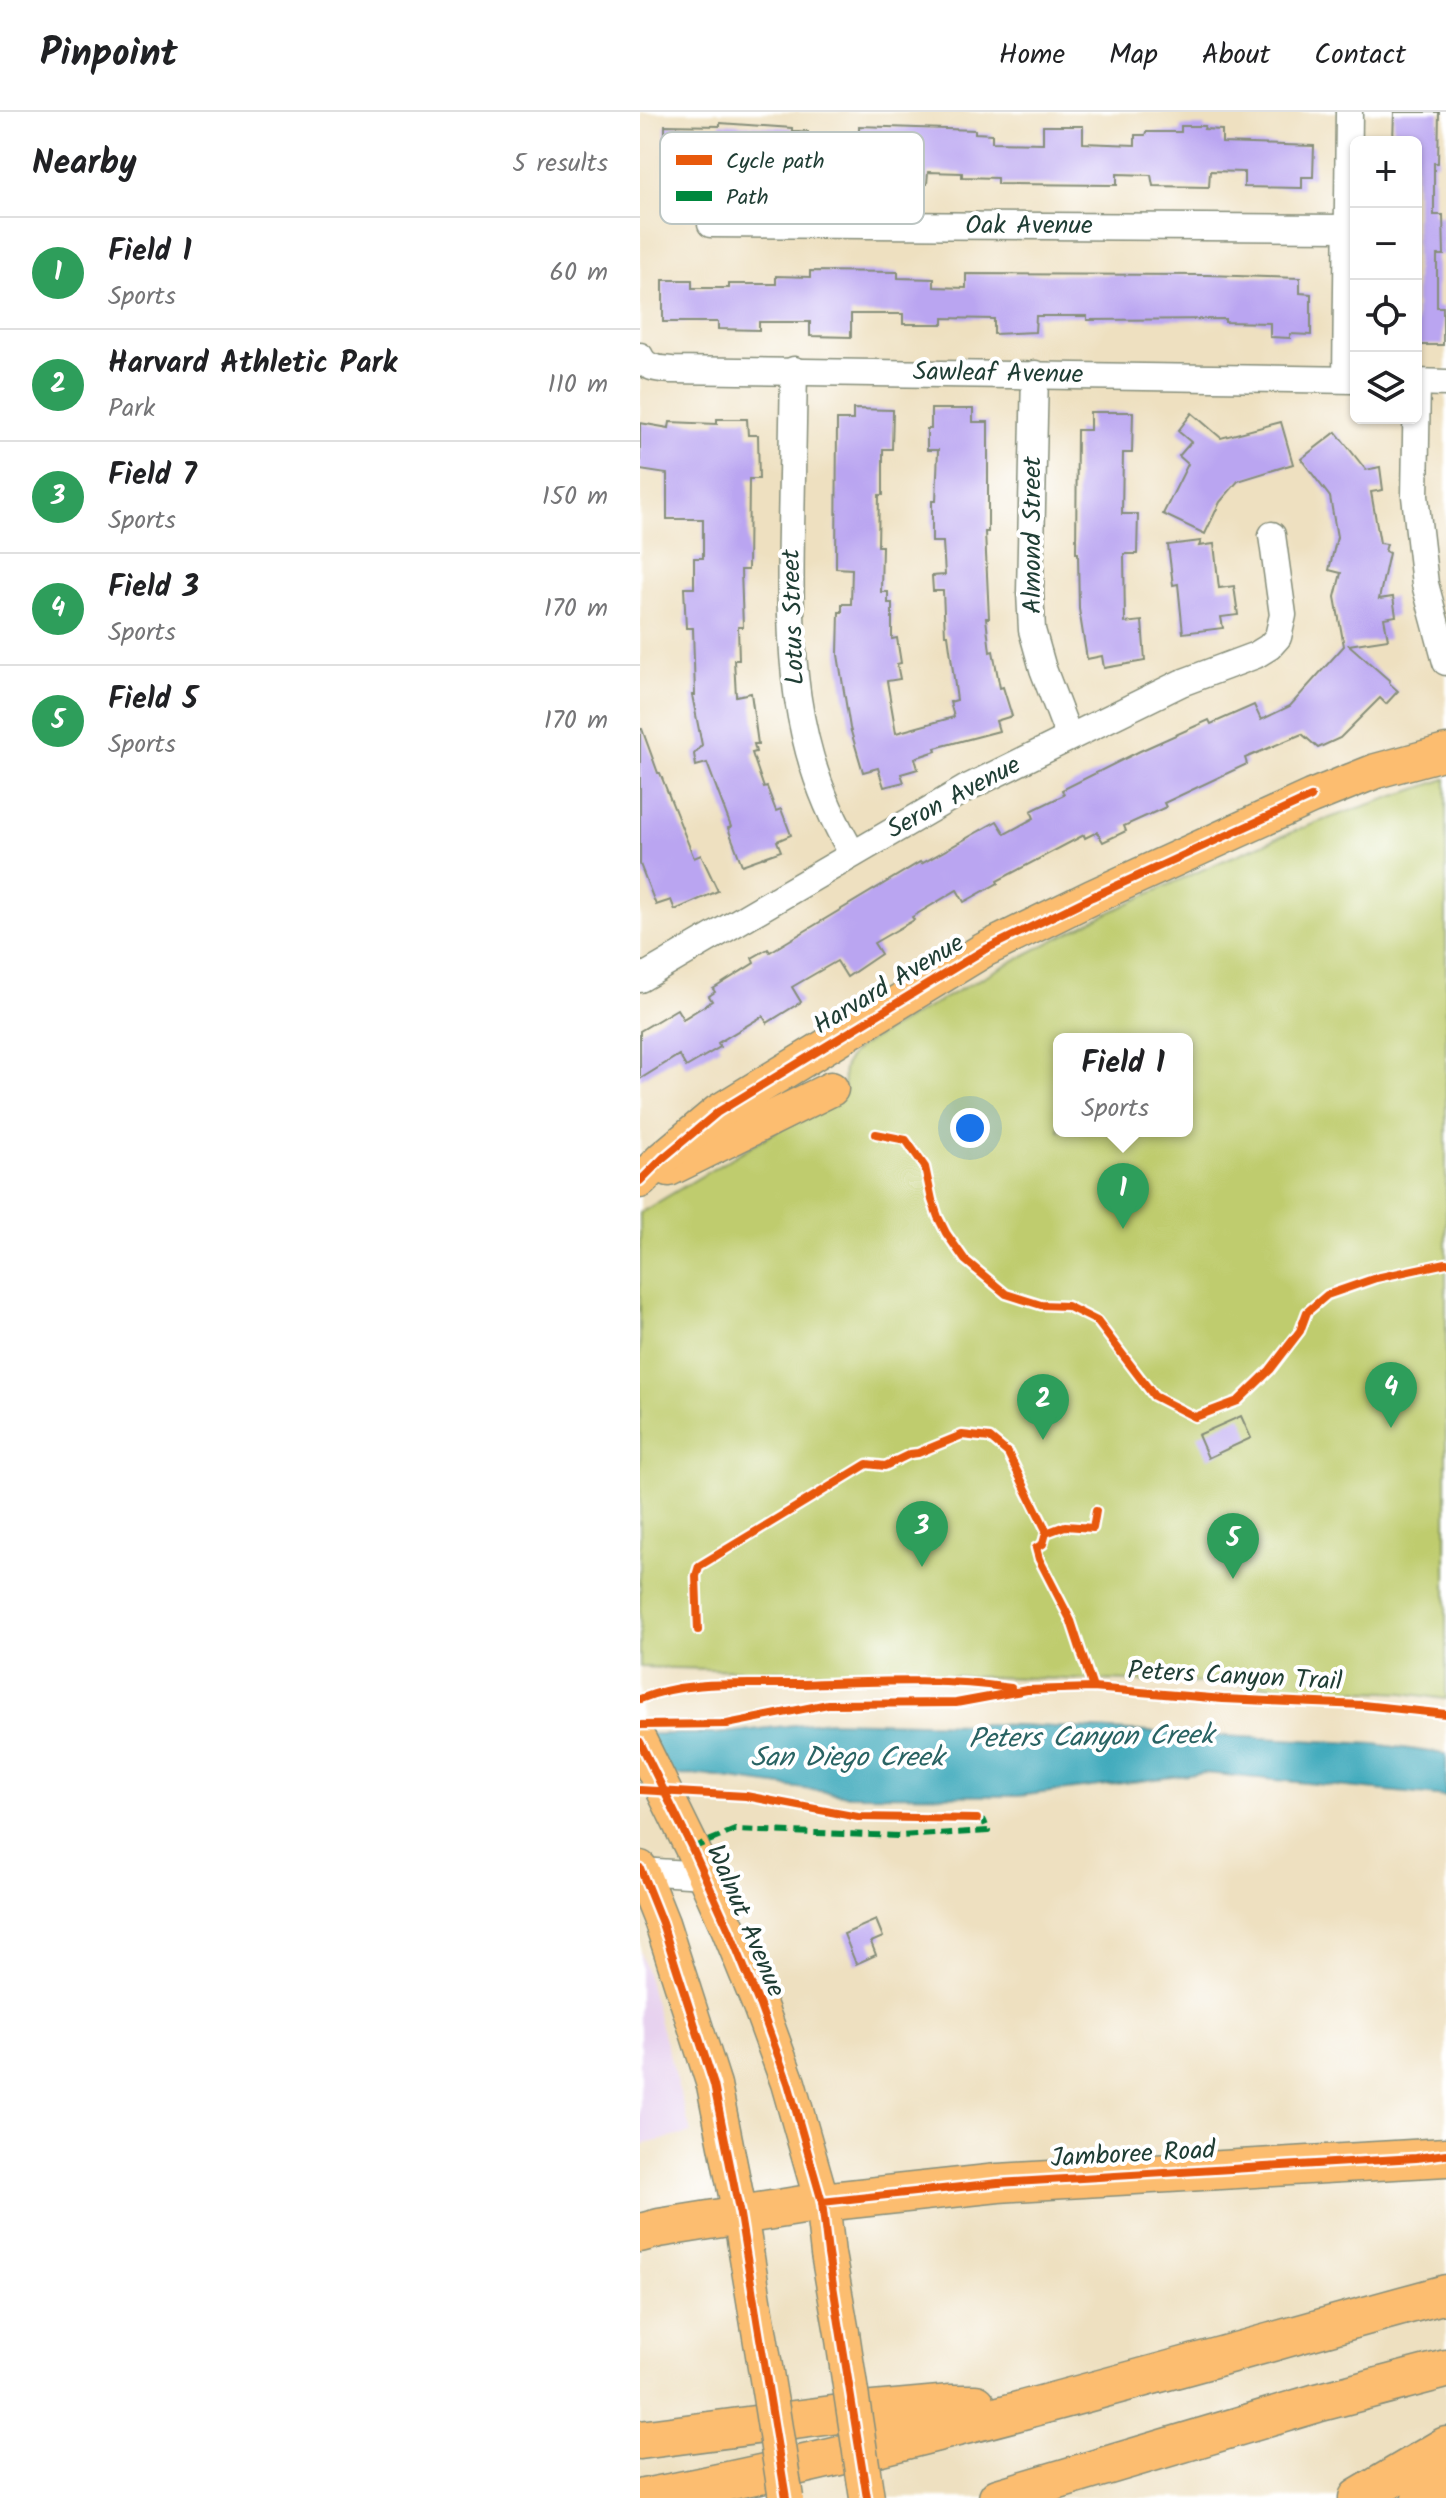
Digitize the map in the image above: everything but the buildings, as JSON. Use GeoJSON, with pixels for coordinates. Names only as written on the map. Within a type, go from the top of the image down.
{"type":"FeatureCollection","features":[{"type":"Feature","properties":{"kind":"highway","name":"Jamboree Road"},"geometry":{"type":"LineString","coordinates":[[640,2233],[822,2202],[998,2183],[1436,2157]]}},
{"type":"Feature","properties":{"kind":"highway"},"geometry":{"type":"LineString","coordinates":[[644,2498],[757,2476],[1035,2406],[1446,2294]]}},
{"type":"Feature","properties":{"kind":"highway"},"geometry":{"type":"LineString","coordinates":[[998,2498],[1317,2403],[1446,2369]]}},
{"type":"Feature","properties":{"kind":"highway"},"geometry":{"type":"LineString","coordinates":[[640,2440],[840,2414],[951,2404],[1035,2406]]}},
{"type":"Feature","properties":{"kind":"highway"},"geometry":{"type":"LineString","coordinates":[[1358,2498],[1446,2446]]}},
{"type":"Feature","properties":{"kind":"highway"},"geometry":{"type":"LineString","coordinates":[[1013,2498],[1071,2477]]}},
{"type":"Feature","properties":{"kind":"main road","name":"Harvard Avenue"},"geometry":{"type":"LineString","coordinates":[[640,1182],[663,1158],[718,1112],[984,950],[1311,797],[1376,771],[1446,752]]}},
{"type":"Feature","properties":{"kind":"main road"},"geometry":{"type":"LineString","coordinates":[[640,1182],[831,1089]]}},
{"type":"Feature","properties":{"kind":"main road","name":"Walnut Avenue"},"geometry":{"type":"LineString","coordinates":[[640,1742],[704,1875],[760,2006],[788,2083],[822,2202],[867,2498]]}},
{"type":"Feature","properties":{"kind":"main road"},"geometry":{"type":"LineString","coordinates":[[641,1870],[662,1923],[714,2085],[740,2215],[786,2498]]}},
{"type":"Feature","properties":{"kind":"main road"},"geometry":{"type":"LineString","coordinates":[[1419,2498],[1446,2485]]}},
{"type":"Feature","properties":{"kind":"street"},"geometry":{"type":"LineString","coordinates":[[1349,112],[1347,228],[1350,352]]}},
{"type":"Feature","properties":{"kind":"street","name":"Oak Avenue"},"geometry":{"type":"LineString","coordinates":[[711,224],[1347,228]]}},
{"type":"Feature","properties":{"kind":"street","name":"Sawleaf Avenue"},"geometry":{"type":"LineString","coordinates":[[641,359],[655,368],[672,370],[1350,380]]}},
{"type":"Feature","properties":{"kind":"street","name":"Lotus Street"},"geometry":{"type":"LineString","coordinates":[[794,370],[790,619],[793,665],[799,708],[817,781],[853,854]]}},
{"type":"Feature","properties":{"kind":"street","name":"Almond Street"},"geometry":{"type":"LineString","coordinates":[[1035,374],[1030,592],[1032,630],[1069,737]]}},
{"type":"Feature","properties":{"kind":"street"},"geometry":{"type":"LineString","coordinates":[[1422,382],[1446,383]]}},
{"type":"Feature","properties":{"kind":"street"},"geometry":{"type":"LineString","coordinates":[[1416,424],[1415,496],[1425,584],[1446,662]]}},
{"type":"Feature","properties":{"kind":"street","name":"Seron Avenue"},"geometry":{"type":"LineString","coordinates":[[642,973],[965,789],[1181,683],[1256,655],[1269,647],[1278,637],[1283,615],[1272,535]]}},
{"type":"Feature","properties":{"kind":"street"},"geometry":{"type":"LineString","coordinates":[[641,1870],[704,1875]]}},
{"type":"Feature","properties":{"kind":"shaded area"},"geometry":{"type":"Polygon","coordinates":[[[640,1951],[691,2133],[640,2145],[640,1951]]]}},
{"type":"Feature","properties":{"kind":"green space"},"geometry":{"type":"Polygon","coordinates":[[[1446,779],[1446,1699],[1403,1693],[1236,1684],[640,1667],[640,1213],[845,1090],[845,1066],[858,1048],[963,988],[1125,905],[1329,818],[1446,779]]]}},
{"type":"Feature","properties":{"kind":"water","name":"San Diego Creek"},"geometry":{"type":"Polygon","coordinates":[[[829,1721],[1018,1725],[1374,1744],[1446,1754],[1446,1797],[1205,1773],[1018,1796],[849,1795],[702,1775],[640,1776],[640,1734],[716,1734],[829,1721]]]}},
{"type":"Feature","properties":{"kind":"marked path"},"geometry":{"type":"LineString","coordinates":[[692,1848],[735,1830],[899,1836],[988,1831],[984,1821],[977,1819]]}},
{"type":"Feature","properties":{"kind":"cycle path"},"geometry":{"type":"LineString","coordinates":[[640,1181],[718,1112],[984,950],[1311,797]]}},
{"type":"Feature","properties":{"kind":"cycle path"},"geometry":{"type":"LineString","coordinates":[[876,1134],[906,1140],[925,1167],[938,1217],[965,1260],[1006,1294],[1041,1305],[1067,1306],[1097,1321],[1154,1396],[1195,1417],[1238,1401],[1270,1370],[1300,1331],[1307,1312],[1327,1295],[1376,1278],[1446,1263]]}},
{"type":"Feature","properties":{"kind":"cycle path"},"geometry":{"type":"LineString","coordinates":[[698,1630],[696,1576],[699,1566],[867,1464],[885,1466],[962,1435],[990,1438],[1008,1453],[1047,1532]]}},
{"type":"Feature","properties":{"kind":"cycle path"},"geometry":{"type":"LineString","coordinates":[[1093,1688],[1071,1621],[1036,1548],[1043,1544],[1046,1533],[1065,1526],[1093,1528],[1096,1511]]}},
{"type":"Feature","properties":{"kind":"cycle path"},"geometry":{"type":"LineString","coordinates":[[640,1699],[677,1688],[717,1684],[931,1681],[1011,1688]]}},
{"type":"Feature","properties":{"kind":"cycle path","name":"Peters Canyon Trail"},"geometry":{"type":"LineString","coordinates":[[640,1725],[727,1724],[828,1704],[956,1703],[1027,1690],[1093,1688],[1223,1699],[1363,1705],[1446,1714]]}},
{"type":"Feature","properties":{"kind":"cycle path"},"geometry":{"type":"LineString","coordinates":[[640,1742],[729,1930],[788,2083],[822,2202],[867,2498]]}},
{"type":"Feature","properties":{"kind":"cycle path"},"geometry":{"type":"LineString","coordinates":[[640,1790],[746,1796],[858,1817],[977,1819]]}},
{"type":"Feature","properties":{"kind":"cycle path"},"geometry":{"type":"LineString","coordinates":[[640,1868],[662,1923],[714,2085],[740,2215],[786,2498]]}},
{"type":"Feature","properties":{"kind":"cycle path"},"geometry":{"type":"LineString","coordinates":[[822,2202],[998,2183],[1446,2154]]}},
{"type":"Feature","properties":{"kind":"place","name":"Field 1"},"geometry":{"type":"Point","coordinates":[1123,1229]}},
{"type":"Feature","properties":{"kind":"place","name":"Field 3"},"geometry":{"type":"Point","coordinates":[1391,1428]}},
{"type":"Feature","properties":{"kind":"place","name":"Harvard Athletic Park"},"geometry":{"type":"Point","coordinates":[1043,1440]}},
{"type":"Feature","properties":{"kind":"place","name":"Field 7"},"geometry":{"type":"Point","coordinates":[922,1567]}},
{"type":"Feature","properties":{"kind":"place","name":"Field 5"},"geometry":{"type":"Point","coordinates":[1233,1579]}},
{"type":"Feature","properties":{"kind":"water label","name":"Peters Canyon Creek"},"geometry":{"type":"Point","coordinates":[1091,1738]}}]}
